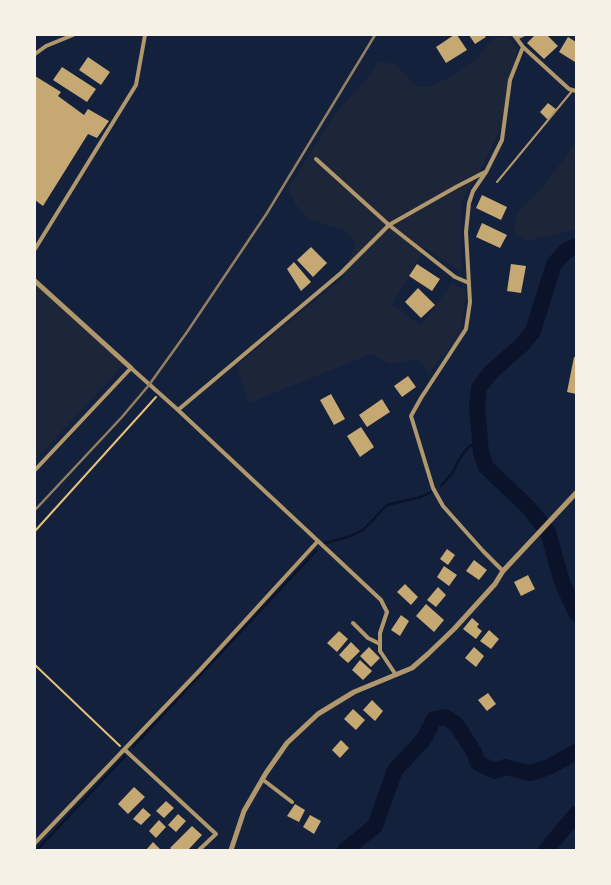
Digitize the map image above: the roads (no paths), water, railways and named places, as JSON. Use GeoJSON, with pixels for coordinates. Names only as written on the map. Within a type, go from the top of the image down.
{"type":"FeatureCollection","features":[{"type":"Feature","properties":{"kind":"street"},"geometry":{"type":"LineString","coordinates":[[35,54],[46,46],[73,35]]}},
{"type":"Feature","properties":{"kind":"street"},"geometry":{"type":"LineString","coordinates":[[35,249],[136,85],[145,35]]}},
{"type":"Feature","properties":{"kind":"street"},"geometry":{"type":"LineString","coordinates":[[523,35],[515,37],[523,47],[569,90],[574,91]]}},
{"type":"Feature","properties":{"kind":"street"},"geometry":{"type":"LineString","coordinates":[[503,571],[443,506],[433,488],[411,416],[466,329],[470,302],[466,232],[469,203],[472,191],[486,172],[502,140],[510,80],[523,47]]}},
{"type":"Feature","properties":{"kind":"street"},"geometry":{"type":"LineString","coordinates":[[316,159],[389,225],[455,277],[469,283]]}},
{"type":"Feature","properties":{"kind":"street"},"geometry":{"type":"LineString","coordinates":[[178,410],[341,273],[389,225],[486,172]]}},
{"type":"Feature","properties":{"kind":"street"},"geometry":{"type":"LineString","coordinates":[[35,281],[178,410],[381,600],[387,612],[380,633],[380,651],[391,671],[396,676]]}},
{"type":"Feature","properties":{"kind":"street"},"geometry":{"type":"LineString","coordinates":[[35,470],[131,368]]}},
{"type":"Feature","properties":{"kind":"street"},"geometry":{"type":"LineString","coordinates":[[231,850],[244,810],[262,779],[287,743],[318,714],[354,692],[412,668],[448,635],[495,584],[503,571],[576,493]]}},
{"type":"Feature","properties":{"kind":"street"},"geometry":{"type":"LineString","coordinates":[[35,843],[125,750],[318,541]]}},
{"type":"Feature","properties":{"kind":"street"},"geometry":{"type":"LineString","coordinates":[[353,623],[368,638],[380,644]]}},
{"type":"Feature","properties":{"kind":"street"},"geometry":{"type":"LineString","coordinates":[[125,750],[216,834],[199,850]]}},
{"type":"Feature","properties":{"kind":"street"},"geometry":{"type":"LineString","coordinates":[[262,779],[292,802]]}},
{"type":"Feature","properties":{"kind":"lane"},"geometry":{"type":"LineString","coordinates":[[497,182],[574,91]]}},
{"type":"Feature","properties":{"kind":"waterway"},"geometry":{"type":"LineString","coordinates":[[576,246],[566,251],[554,264],[533,331],[523,344],[491,372],[479,388],[477,407],[481,452],[486,467],[529,508],[548,532],[562,582],[576,613]]}},
{"type":"Feature","properties":{"kind":"waterway"},"geometry":{"type":"LineString","coordinates":[[441,486],[453,472],[465,451],[470,446],[479,442]]}},
{"type":"Feature","properties":{"kind":"waterway"},"geometry":{"type":"LineString","coordinates":[[325,543],[351,536],[363,530],[387,505],[421,497],[431,492]]}},
{"type":"Feature","properties":{"kind":"waterway"},"geometry":{"type":"LineString","coordinates":[[133,747],[316,551]]}},
{"type":"Feature","properties":{"kind":"waterway"},"geometry":{"type":"LineString","coordinates":[[345,850],[375,826],[395,770],[424,739],[434,719],[445,717],[456,724],[474,752],[478,763],[495,771],[505,767],[530,773],[549,767],[576,752]]}},
{"type":"Feature","properties":{"kind":"waterway"},"geometry":{"type":"LineString","coordinates":[[37,850],[125,756]]}},
{"type":"Feature","properties":{"kind":"waterway"},"geometry":{"type":"LineString","coordinates":[[546,850],[576,814]]}},
{"type":"Feature","properties":{"kind":"railway"},"geometry":{"type":"LineString","coordinates":[[35,510],[122,417],[149,385],[187,332],[267,213],[375,35]]}}]}
